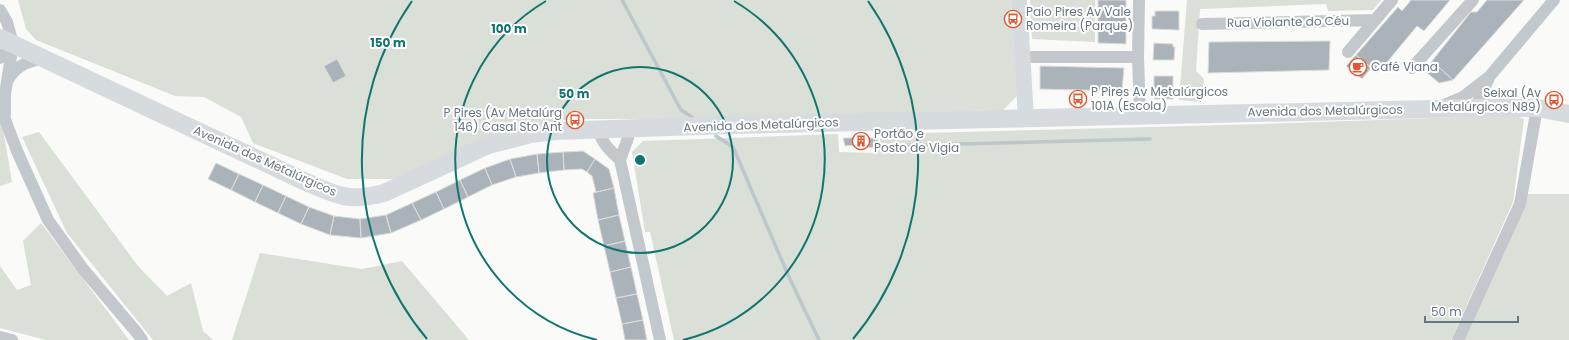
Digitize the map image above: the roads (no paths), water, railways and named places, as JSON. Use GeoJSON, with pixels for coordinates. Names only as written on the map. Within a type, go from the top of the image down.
{"type":"FeatureCollection","features":[{"type":"Feature","properties":{"kind":"main road","name":"Avenida dos Metalúrgicos"},"geometry":{"type":"LineString","coordinates":[[6,41],[306,182],[344,197],[355,198],[368,197],[384,193],[469,153],[508,139],[555,131],[1140,115],[1476,108],[1537,108],[1569,114]]}},
{"type":"Feature","properties":{"kind":"street"},"geometry":{"type":"LineString","coordinates":[[1019,0],[1026,119]]}},
{"type":"Feature","properties":{"kind":"street"},"geometry":{"type":"LineString","coordinates":[[1139,0],[1138,57],[1140,115]]}},
{"type":"Feature","properties":{"kind":"street","name":"Rua Violante do Céu"},"geometry":{"type":"LineString","coordinates":[[1348,52],[1392,0]]}},
{"type":"Feature","properties":{"kind":"street"},"geometry":{"type":"LineString","coordinates":[[1412,68],[1473,0]]}},
{"type":"Feature","properties":{"kind":"street"},"geometry":{"type":"LineString","coordinates":[[1433,109],[1464,97],[1489,77],[1554,0]]}},
{"type":"Feature","properties":{"kind":"street"},"geometry":{"type":"LineString","coordinates":[[0,10],[7,22],[7,83],[2,111],[18,151],[48,220],[83,269],[142,340]]}},
{"type":"Feature","properties":{"kind":"street","name":"Rua Violante do Céu"},"geometry":{"type":"LineString","coordinates":[[1202,24],[1375,20]]}},
{"type":"Feature","properties":{"kind":"street"},"geometry":{"type":"LineString","coordinates":[[0,58],[6,41]]}},
{"type":"Feature","properties":{"kind":"street"},"geometry":{"type":"LineString","coordinates":[[1022,58],[1138,57]]}},
{"type":"Feature","properties":{"kind":"street"},"geometry":{"type":"LineString","coordinates":[[7,83],[14,70],[22,65],[44,58]]}},
{"type":"Feature","properties":{"kind":"street"},"geometry":{"type":"LineString","coordinates":[[1476,108],[1489,77]]}},
{"type":"Feature","properties":{"kind":"street"},"geometry":{"type":"LineString","coordinates":[[1458,340],[1520,204],[1537,108]]}},
{"type":"Feature","properties":{"kind":"street"},"geometry":{"type":"LineString","coordinates":[[620,160],[628,138],[629,129]]}},
{"type":"Feature","properties":{"kind":"street"},"geometry":{"type":"LineString","coordinates":[[599,130],[600,138],[620,160],[660,340]]}},
{"type":"Feature","properties":{"kind":"street"},"geometry":{"type":"LineString","coordinates":[[0,337],[12,340]]}},
{"type":"Feature","properties":{"kind":"waterway"},"geometry":{"type":"LineString","coordinates":[[622,0],[681,110],[692,117]]}},
{"type":"Feature","properties":{"kind":"waterway"},"geometry":{"type":"LineString","coordinates":[[716,136],[733,147],[789,277],[819,340]]}},
{"type":"Feature","properties":{"kind":"waterway"},"geometry":{"type":"LineString","coordinates":[[887,146],[1150,139]]}},
{"type":"Feature","properties":{"kind":"place","name":"Paio Pires Av Vale Romeira (Parque)"},"geometry":{"type":"Point","coordinates":[1013,19]}},
{"type":"Feature","properties":{"kind":"place","name":"Café Viana"},"geometry":{"type":"Point","coordinates":[1358,67]}},
{"type":"Feature","properties":{"kind":"place","name":"P Pires Av Metalúrgicos 101A (Escola)"},"geometry":{"type":"Point","coordinates":[1078,99]}},
{"type":"Feature","properties":{"kind":"place","name":"Seixal (Av Metalúrgicos N89)"},"geometry":{"type":"Point","coordinates":[1554,100]}},
{"type":"Feature","properties":{"kind":"place","name":"P Pires (Av Metalúrg 146) Casal Sto Ant"},"geometry":{"type":"Point","coordinates":[575,120]}},
{"type":"Feature","properties":{"kind":"place","name":"Portão e Posto de Vigia"},"geometry":{"type":"Point","coordinates":[861,141]}}]}
